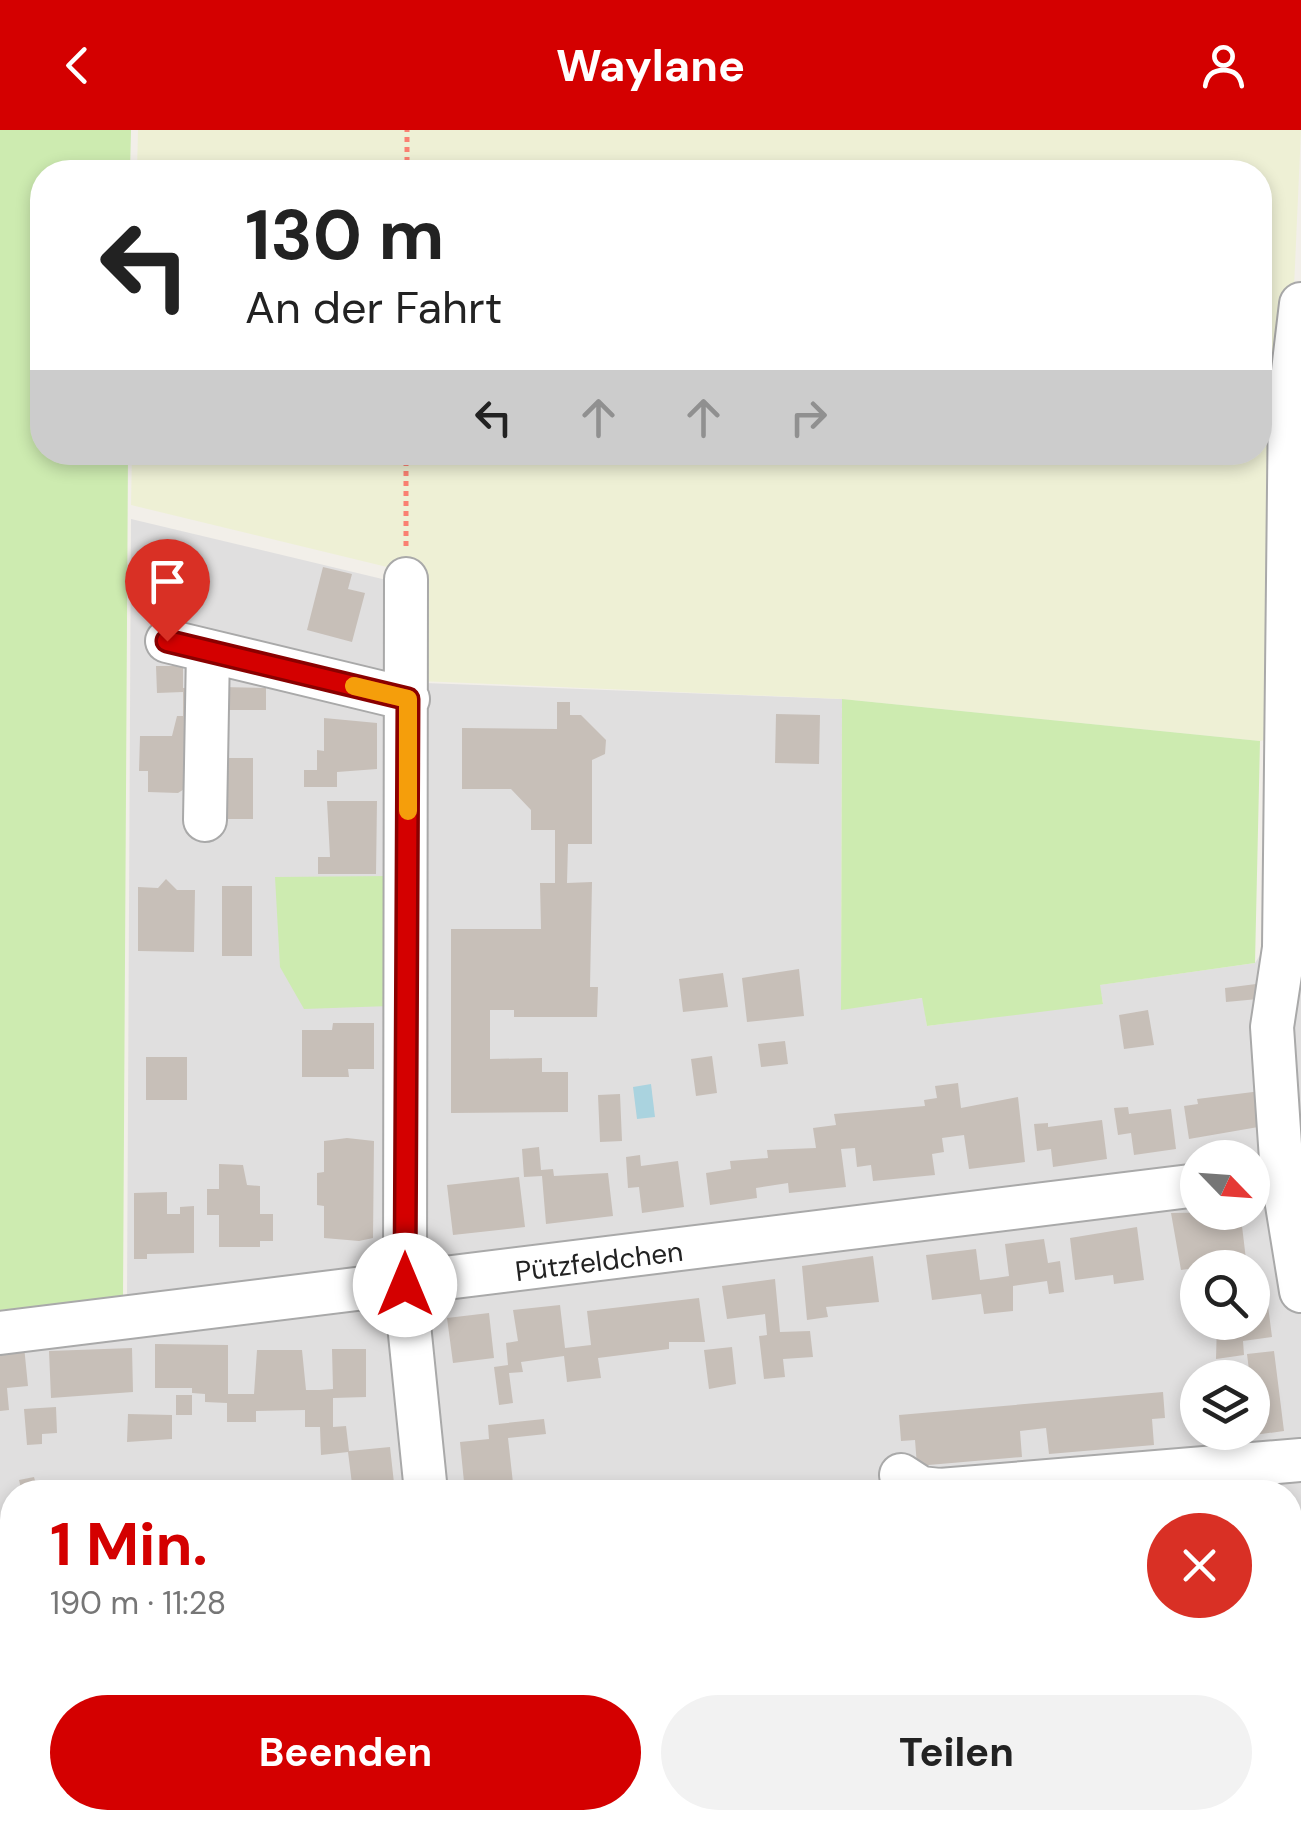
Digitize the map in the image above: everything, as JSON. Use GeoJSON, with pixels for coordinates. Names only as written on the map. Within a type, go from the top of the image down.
{"type":"FeatureCollection","features":[{"type":"Feature","properties":{"kind":"street"},"geometry":{"type":"LineString","coordinates":[[1269,1140],[1272,1027],[1284,948],[1290,396],[1301,304]]}},
{"type":"Feature","properties":{"kind":"street"},"geometry":{"type":"LineString","coordinates":[[406,580],[405,1285],[425,1480]]}},
{"type":"Feature","properties":{"kind":"street"},"geometry":{"type":"LineString","coordinates":[[167,641],[408,699]]}},
{"type":"Feature","properties":{"kind":"street"},"geometry":{"type":"LineString","coordinates":[[205,820],[208,651]]}},
{"type":"Feature","properties":{"kind":"street"},"geometry":{"type":"LineString","coordinates":[[1270,1183],[1301,1292]]}},
{"type":"Feature","properties":{"kind":"street","name":"Pützfeldchen"},"geometry":{"type":"LineString","coordinates":[[0,1332],[1180,1187]]}},
{"type":"Feature","properties":{"kind":"street"},"geometry":{"type":"LineString","coordinates":[[1060,1480],[1301,1460]]}},
{"type":"Feature","properties":{"kind":"street"},"geometry":{"type":"LineString","coordinates":[[901,1475],[909,1480]]}},
{"type":"Feature","properties":{"kind":"path"},"geometry":{"type":"LineString","coordinates":[[407,130],[407,160]]}},
{"type":"Feature","properties":{"kind":"path"},"geometry":{"type":"LineString","coordinates":[[406,465],[406,580]]}},
{"type":"Feature","properties":{"kind":"shaded area"},"geometry":{"type":"Polygon","coordinates":[[[1301,392],[1301,1480],[0,1480],[0,1311],[127,1301],[131,519],[399,583],[399,682],[842,699],[841,1009],[923,998],[927,1026],[1103,1003],[1099,985],[1255,963],[1293,902],[1301,392]]]}},
{"type":"Feature","properties":{"kind":"green space"},"geometry":{"type":"Polygon","coordinates":[[[0,130],[131,130],[130,160],[30,160],[30,465],[128,465],[123,1299],[0,1310],[0,130]]]}},
{"type":"Feature","properties":{"kind":"green space"},"geometry":{"type":"Polygon","coordinates":[[[138,130],[1301,130],[1274,738],[1260,741],[842,699],[419,681],[416,574],[131,505],[132,465],[1272,465],[1272,160],[137,160],[138,130]]]}},
{"type":"Feature","properties":{"kind":"green space"},"geometry":{"type":"Polygon","coordinates":[[[842,699],[1260,741],[1255,963],[1100,985],[1103,1004],[927,1026],[922,998],[841,1010],[842,699]]]}},
{"type":"Feature","properties":{"kind":"green space"},"geometry":{"type":"Polygon","coordinates":[[[390,876],[390,1006],[304,1009],[280,967],[275,877],[390,876]]]}},
{"type":"Feature","properties":{"kind":"water"},"geometry":{"type":"Polygon","coordinates":[[[651,1084],[655,1117],[637,1119],[633,1087],[651,1084]]]}},
{"type":"Feature","properties":{"kind":"building"},"geometry":{"type":"Polygon","coordinates":[[[323,567],[352,574],[348,589],[365,593],[352,642],[307,630],[323,567]]]}},
{"type":"Feature","properties":{"kind":"building"},"geometry":{"type":"Polygon","coordinates":[[[156,666],[183,666],[183,688],[196,688],[189,786],[178,793],[148,792],[148,771],[139,771],[140,736],[172,736],[177,716],[183,716],[183,692],[157,693],[156,666]]]}},
{"type":"Feature","properties":{"kind":"building"},"geometry":{"type":"Polygon","coordinates":[[[221,687],[266,688],[266,710],[221,710],[221,687]]]}},
{"type":"Feature","properties":{"kind":"building"},"geometry":{"type":"Polygon","coordinates":[[[557,702],[570,702],[570,715],[581,715],[606,740],[605,754],[592,760],[592,844],[568,844],[567,883],[592,882],[590,987],[598,987],[597,1017],[514,1017],[514,1010],[490,1010],[490,1059],[542,1058],[542,1072],[568,1072],[568,1112],[451,1113],[451,929],[541,929],[540,883],[555,883],[555,830],[531,830],[531,810],[511,789],[462,789],[462,728],[557,729],[557,702]]]}},
{"type":"Feature","properties":{"kind":"building"},"geometry":{"type":"Polygon","coordinates":[[[776,714],[820,715],[819,764],[775,763],[776,714]]]}},
{"type":"Feature","properties":{"kind":"building"},"geometry":{"type":"Polygon","coordinates":[[[324,718],[377,723],[377,769],[337,772],[337,787],[304,787],[304,770],[317,770],[317,750],[324,751],[324,718]]]}},
{"type":"Feature","properties":{"kind":"building"},"geometry":{"type":"Polygon","coordinates":[[[223,758],[253,758],[253,819],[223,819],[223,758]]]}},
{"type":"Feature","properties":{"kind":"building"},"geometry":{"type":"Polygon","coordinates":[[[327,801],[377,801],[376,874],[318,874],[318,857],[330,857],[327,801]]]}},
{"type":"Feature","properties":{"kind":"building"},"geometry":{"type":"Polygon","coordinates":[[[166,879],[177,890],[195,890],[194,952],[138,951],[138,887],[158,888],[166,879]]]}},
{"type":"Feature","properties":{"kind":"building"},"geometry":{"type":"Polygon","coordinates":[[[222,886],[252,886],[252,956],[222,956],[222,886]]]}},
{"type":"Feature","properties":{"kind":"building"},"geometry":{"type":"Polygon","coordinates":[[[799,969],[804,1016],[747,1022],[742,978],[799,969]]]}},
{"type":"Feature","properties":{"kind":"building"},"geometry":{"type":"Polygon","coordinates":[[[723,973],[728,1007],[683,1012],[679,979],[723,973]]]}},
{"type":"Feature","properties":{"kind":"building"},"geometry":{"type":"Polygon","coordinates":[[[1256,984],[1258,999],[1226,1002],[1225,988],[1256,984]]]}},
{"type":"Feature","properties":{"kind":"building"},"geometry":{"type":"Polygon","coordinates":[[[1148,1010],[1154,1045],[1124,1049],[1119,1015],[1148,1010]]]}},
{"type":"Feature","properties":{"kind":"building"},"geometry":{"type":"Polygon","coordinates":[[[333,1023],[374,1023],[374,1069],[348,1069],[349,1077],[302,1077],[302,1030],[332,1030],[333,1023]]]}},
{"type":"Feature","properties":{"kind":"building"},"geometry":{"type":"Polygon","coordinates":[[[785,1041],[788,1064],[761,1067],[758,1044],[785,1041]]]}},
{"type":"Feature","properties":{"kind":"building"},"geometry":{"type":"Polygon","coordinates":[[[712,1056],[717,1093],[696,1096],[691,1059],[712,1056]]]}},
{"type":"Feature","properties":{"kind":"building"},"geometry":{"type":"Polygon","coordinates":[[[146,1057],[187,1057],[187,1100],[146,1100],[146,1057]]]}},
{"type":"Feature","properties":{"kind":"building"},"geometry":{"type":"Polygon","coordinates":[[[958,1083],[961,1108],[1018,1097],[1025,1162],[969,1169],[964,1135],[942,1138],[944,1152],[932,1154],[935,1175],[873,1181],[871,1165],[857,1167],[855,1148],[841,1149],[846,1187],[789,1193],[788,1183],[756,1188],[757,1198],[710,1205],[706,1173],[731,1169],[730,1161],[768,1158],[767,1150],[816,1148],[813,1128],[836,1125],[834,1114],[925,1106],[924,1100],[937,1098],[935,1086],[958,1083]]]}},
{"type":"Feature","properties":{"kind":"building"},"geometry":{"type":"Polygon","coordinates":[[[1261,1091],[1264,1126],[1189,1139],[1184,1106],[1198,1104],[1197,1099],[1261,1091]]]}},
{"type":"Feature","properties":{"kind":"building"},"geometry":{"type":"Polygon","coordinates":[[[620,1094],[622,1141],[600,1142],[598,1095],[620,1094]]]}},
{"type":"Feature","properties":{"kind":"building"},"geometry":{"type":"Polygon","coordinates":[[[1128,1107],[1129,1114],[1171,1109],[1176,1149],[1134,1155],[1131,1133],[1118,1135],[1114,1108],[1128,1107]]]}},
{"type":"Feature","properties":{"kind":"building"},"geometry":{"type":"Polygon","coordinates":[[[1102,1120],[1107,1159],[1053,1167],[1051,1149],[1037,1151],[1034,1124],[1048,1123],[1048,1127],[1102,1120]]]}},
{"type":"Feature","properties":{"kind":"building"},"geometry":{"type":"Polygon","coordinates":[[[324,1141],[374,1141],[373,1238],[359,1241],[324,1238],[324,1206],[317,1205],[317,1173],[324,1172],[324,1141]]]}},
{"type":"Feature","properties":{"kind":"building"},"geometry":{"type":"Polygon","coordinates":[[[539,1147],[541,1170],[553,1169],[554,1176],[608,1173],[613,1216],[546,1224],[542,1176],[524,1177],[522,1149],[539,1147]]]}},
{"type":"Feature","properties":{"kind":"building"},"geometry":{"type":"Polygon","coordinates":[[[640,1155],[641,1166],[678,1161],[684,1207],[642,1213],[639,1187],[628,1188],[626,1157],[640,1155]]]}},
{"type":"Feature","properties":{"kind":"building"},"geometry":{"type":"Polygon","coordinates":[[[219,1164],[243,1165],[247,1185],[260,1186],[260,1214],[273,1214],[273,1241],[260,1241],[260,1247],[219,1247],[219,1215],[207,1215],[207,1189],[219,1189],[219,1164]]]}},
{"type":"Feature","properties":{"kind":"building"},"geometry":{"type":"Polygon","coordinates":[[[519,1177],[525,1227],[453,1235],[447,1185],[519,1177]]]}},
{"type":"Feature","properties":{"kind":"building"},"geometry":{"type":"Polygon","coordinates":[[[167,1192],[167,1214],[180,1214],[180,1207],[194,1206],[194,1253],[147,1254],[147,1259],[134,1259],[134,1193],[167,1192]]]}},
{"type":"Feature","properties":{"kind":"building"},"geometry":{"type":"Polygon","coordinates":[[[1171,1213],[1180,1213],[1180,1230],[1242,1230],[1245,1250],[1180,1250],[1180,1264],[1171,1213]]]}},
{"type":"Feature","properties":{"kind":"building"},"geometry":{"type":"Polygon","coordinates":[[[1137,1227],[1144,1280],[1114,1284],[1113,1275],[1075,1280],[1070,1238],[1137,1227]]]}},
{"type":"Feature","properties":{"kind":"building"},"geometry":{"type":"Polygon","coordinates":[[[1044,1239],[1048,1263],[1060,1261],[1064,1292],[1049,1294],[1047,1281],[1013,1286],[1013,1311],[984,1314],[981,1294],[932,1300],[926,1255],[976,1249],[980,1280],[996,1278],[1009,1276],[1005,1244],[1044,1239]]]}},
{"type":"Feature","properties":{"kind":"building"},"geometry":{"type":"Polygon","coordinates":[[[873,1256],[879,1302],[826,1307],[828,1317],[807,1320],[802,1266],[873,1256]]]}},
{"type":"Feature","properties":{"kind":"building"},"geometry":{"type":"Polygon","coordinates":[[[775,1279],[780,1332],[810,1331],[813,1357],[783,1359],[785,1377],[764,1379],[759,1336],[767,1335],[765,1314],[727,1319],[722,1286],[775,1279]]]}},
{"type":"Feature","properties":{"kind":"building"},"geometry":{"type":"Polygon","coordinates":[[[699,1298],[705,1342],[669,1342],[669,1349],[598,1358],[601,1378],[567,1382],[564,1356],[521,1362],[523,1372],[509,1373],[513,1403],[499,1405],[494,1367],[508,1365],[506,1343],[518,1341],[513,1310],[560,1305],[565,1348],[591,1345],[587,1311],[699,1298]]]}},
{"type":"Feature","properties":{"kind":"building"},"geometry":{"type":"Polygon","coordinates":[[[489,1313],[494,1358],[453,1363],[447,1318],[489,1313]]]}},
{"type":"Feature","properties":{"kind":"building"},"geometry":{"type":"Polygon","coordinates":[[[1217,1340],[1250,1340],[1243,1341],[1244,1355],[1216,1359],[1217,1340]]]}},
{"type":"Feature","properties":{"kind":"building"},"geometry":{"type":"Polygon","coordinates":[[[155,1344],[228,1345],[228,1394],[254,1394],[257,1350],[302,1350],[306,1390],[320,1390],[333,1389],[332,1349],[366,1349],[366,1397],[333,1398],[333,1427],[346,1426],[349,1451],[390,1447],[394,1480],[352,1480],[348,1452],[321,1455],[320,1427],[305,1427],[305,1410],[256,1411],[256,1422],[227,1422],[227,1403],[205,1402],[205,1394],[192,1393],[192,1388],[155,1388],[155,1344]]]}},
{"type":"Feature","properties":{"kind":"building"},"geometry":{"type":"Polygon","coordinates":[[[24,1346],[28,1386],[7,1388],[9,1410],[0,1411],[0,1348],[24,1346]]]}},
{"type":"Feature","properties":{"kind":"building"},"geometry":{"type":"Polygon","coordinates":[[[732,1347],[736,1384],[709,1389],[704,1350],[732,1347]]]}},
{"type":"Feature","properties":{"kind":"building"},"geometry":{"type":"Polygon","coordinates":[[[132,1348],[133,1392],[51,1398],[49,1351],[132,1348]]]}},
{"type":"Feature","properties":{"kind":"building"},"geometry":{"type":"Polygon","coordinates":[[[1274,1351],[1284,1431],[1270,1433],[1270,1360],[1248,1360],[1247,1354],[1274,1351]]]}},
{"type":"Feature","properties":{"kind":"building"},"geometry":{"type":"Polygon","coordinates":[[[1163,1392],[1165,1418],[1152,1419],[1154,1445],[1049,1454],[1046,1428],[1020,1431],[1022,1457],[917,1466],[915,1440],[901,1441],[899,1415],[1163,1392]]]}},
{"type":"Feature","properties":{"kind":"building"},"geometry":{"type":"Polygon","coordinates":[[[176,1395],[192,1395],[192,1415],[176,1415],[176,1395]]]}},
{"type":"Feature","properties":{"kind":"building"},"geometry":{"type":"Polygon","coordinates":[[[56,1407],[57,1433],[42,1434],[42,1444],[27,1445],[24,1409],[56,1407]]]}},
{"type":"Feature","properties":{"kind":"building"},"geometry":{"type":"Polygon","coordinates":[[[128,1414],[172,1415],[172,1439],[127,1442],[128,1414]]]}},
{"type":"Feature","properties":{"kind":"building"},"geometry":{"type":"Polygon","coordinates":[[[544,1419],[546,1434],[508,1438],[513,1480],[464,1480],[460,1442],[489,1439],[488,1425],[544,1419]]]}},
{"type":"Feature","properties":{"kind":"slow traffic"},"geometry":{"type":"LineString","coordinates":[[354,686],[408,699],[408,811]]}},
{"type":"Feature","properties":{"kind":"route"},"geometry":{"type":"LineString","coordinates":[[167,641],[408,699],[405,1285]]}}]}
